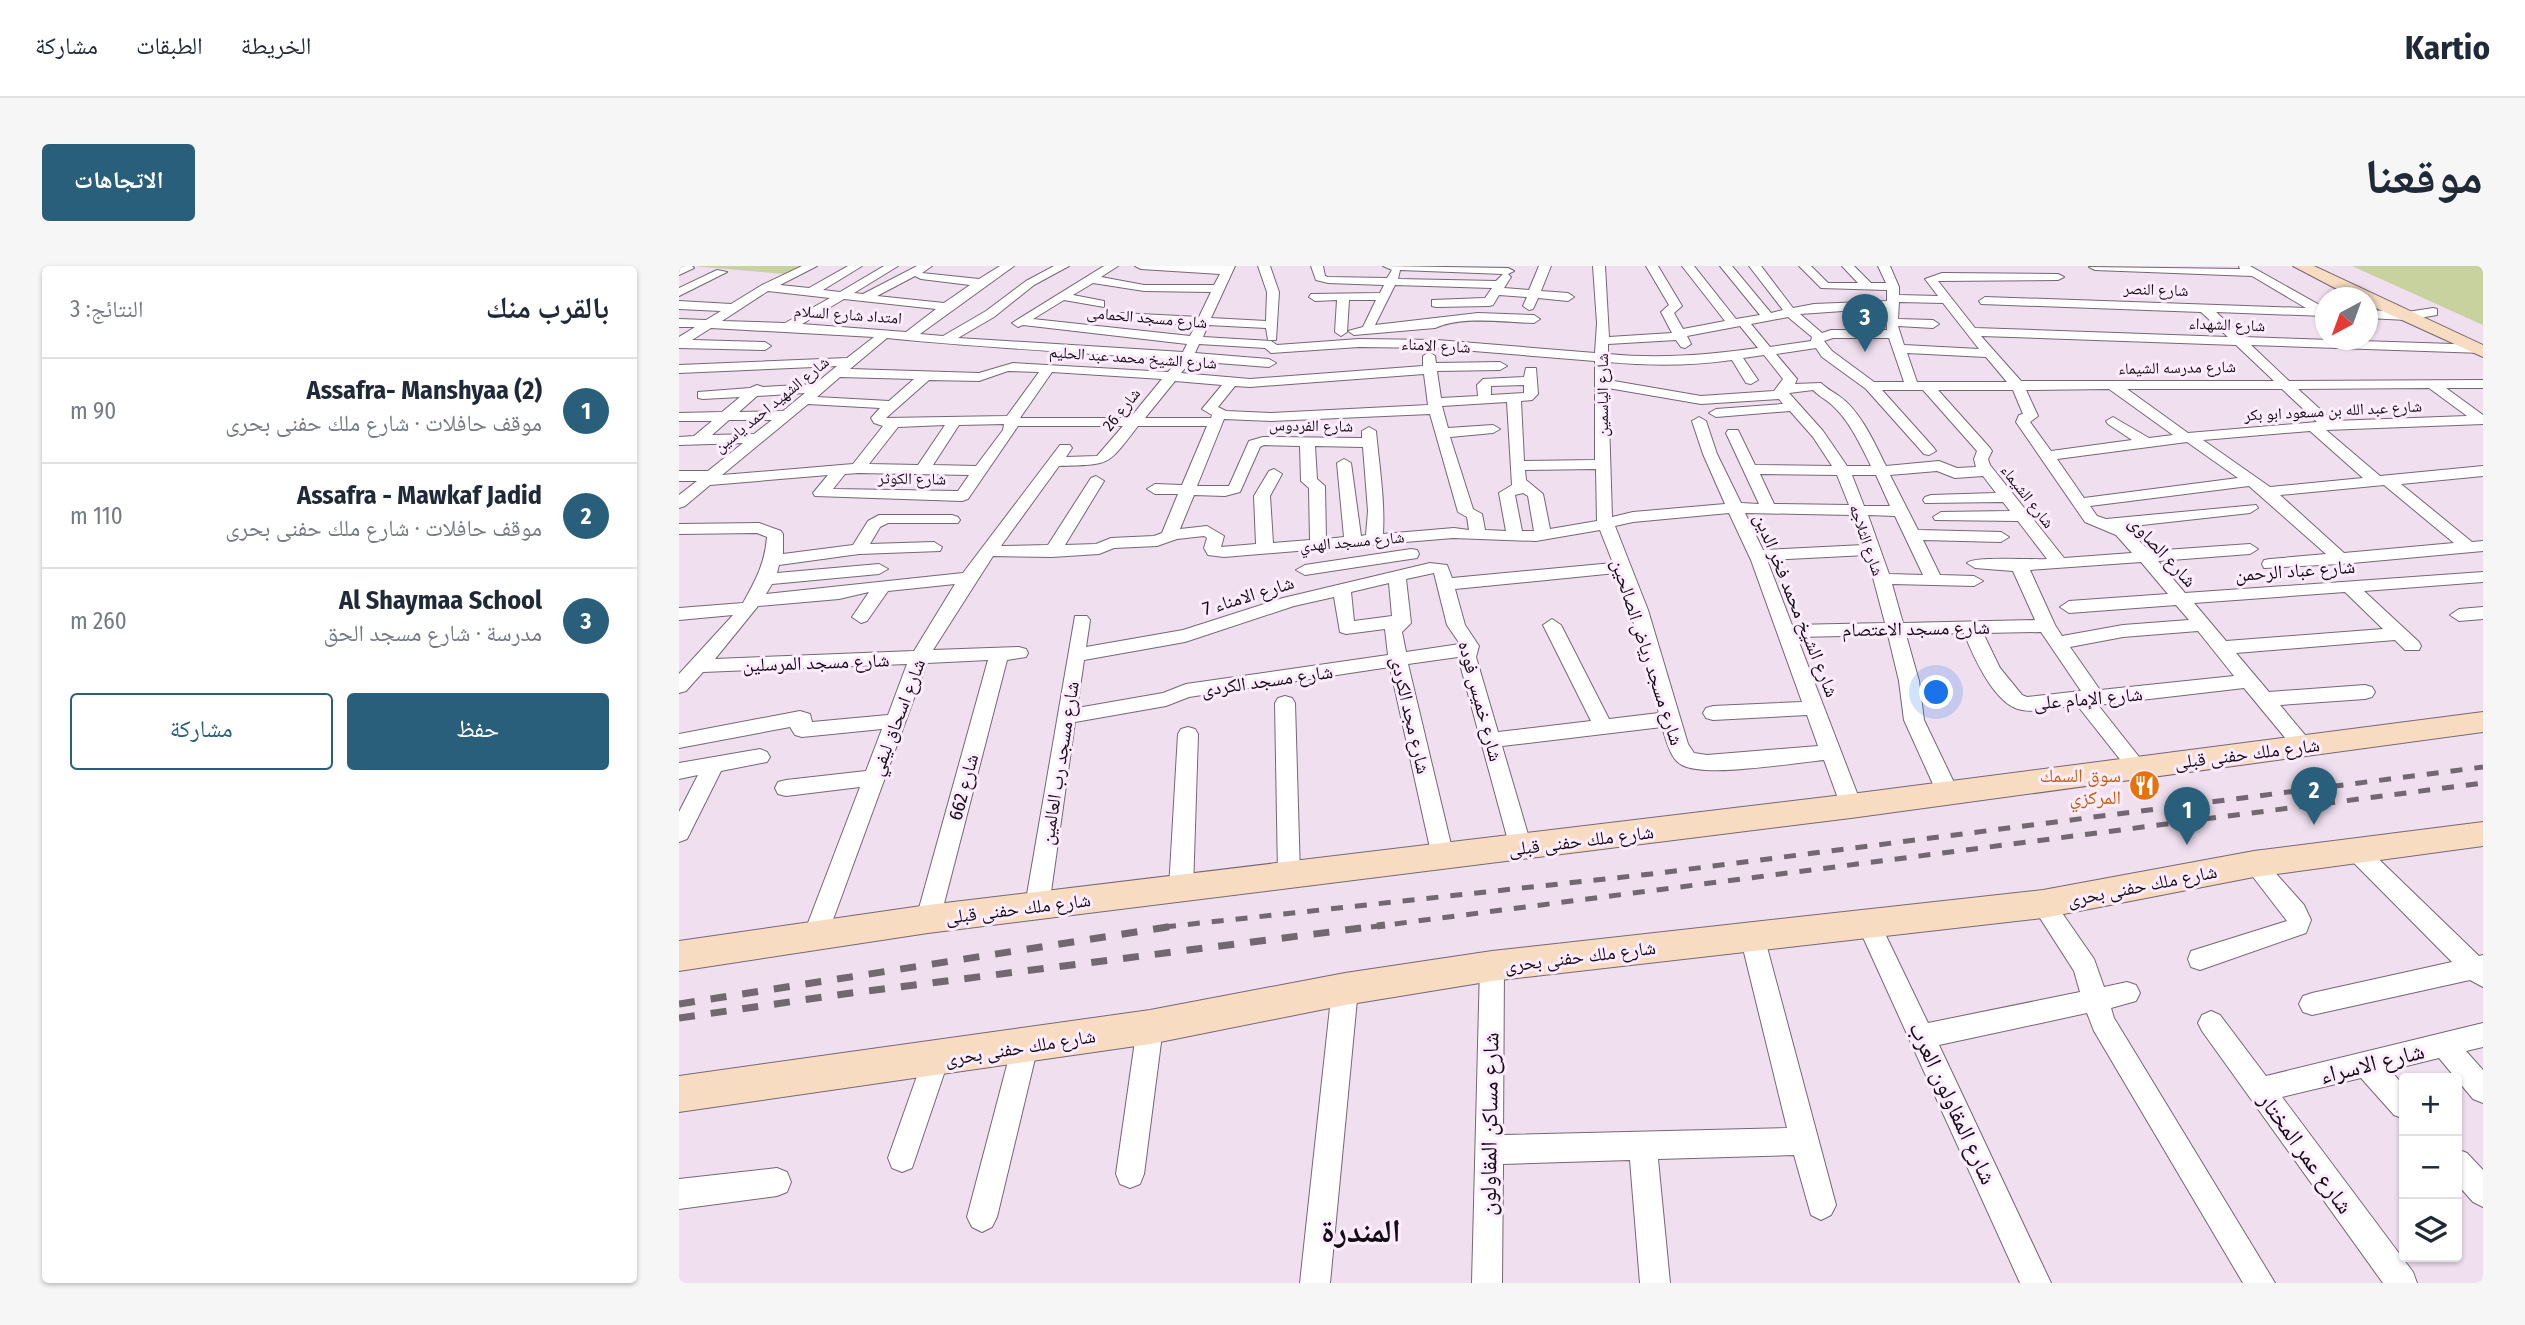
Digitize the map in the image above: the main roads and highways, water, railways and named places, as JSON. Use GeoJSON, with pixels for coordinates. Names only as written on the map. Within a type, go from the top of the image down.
{"type":"FeatureCollection","features":[{"type":"Feature","properties":{"kind":"railway"},"geometry":{"type":"LineString","coordinates":[[1175,926],[1651,874],[2483,767]]}},
{"type":"Feature","properties":{"kind":"railway"},"geometry":{"type":"LineString","coordinates":[[1371,927],[2483,783]]}},
{"type":"Feature","properties":{"kind":"railway"},"geometry":{"type":"LineString","coordinates":[[1175,926],[1180,925]]}},
{"type":"Feature","properties":{"kind":"railway"},"geometry":{"type":"LineString","coordinates":[[679,1018],[844,994],[1385,925]]}},
{"type":"Feature","properties":{"kind":"railway"},"geometry":{"type":"LineString","coordinates":[[679,1004],[1175,926]]}},
{"type":"Feature","properties":{"kind":"railway"},"geometry":{"type":"LineString","coordinates":[[1164,927],[1175,926]]}},
{"type":"Feature","properties":{"kind":"place","name":"Al Shaymaa School"},"geometry":{"type":"Point","coordinates":[1865,352]}},
{"type":"Feature","properties":{"kind":"place","name":"سوق السمك المركزي"},"geometry":{"type":"Point","coordinates":[2144,786]}},
{"type":"Feature","properties":{"kind":"place","name":"Assafra - Mawkaf Jadid"},"geometry":{"type":"Point","coordinates":[2314,825]}},
{"type":"Feature","properties":{"kind":"place","name":"Assafra- Manshyaa (2)"},"geometry":{"type":"Point","coordinates":[2187,845]}},
{"type":"Feature","properties":{"kind":"district","name":"المندرة"},"geometry":{"type":"Point","coordinates":[1361,1231]}}]}
